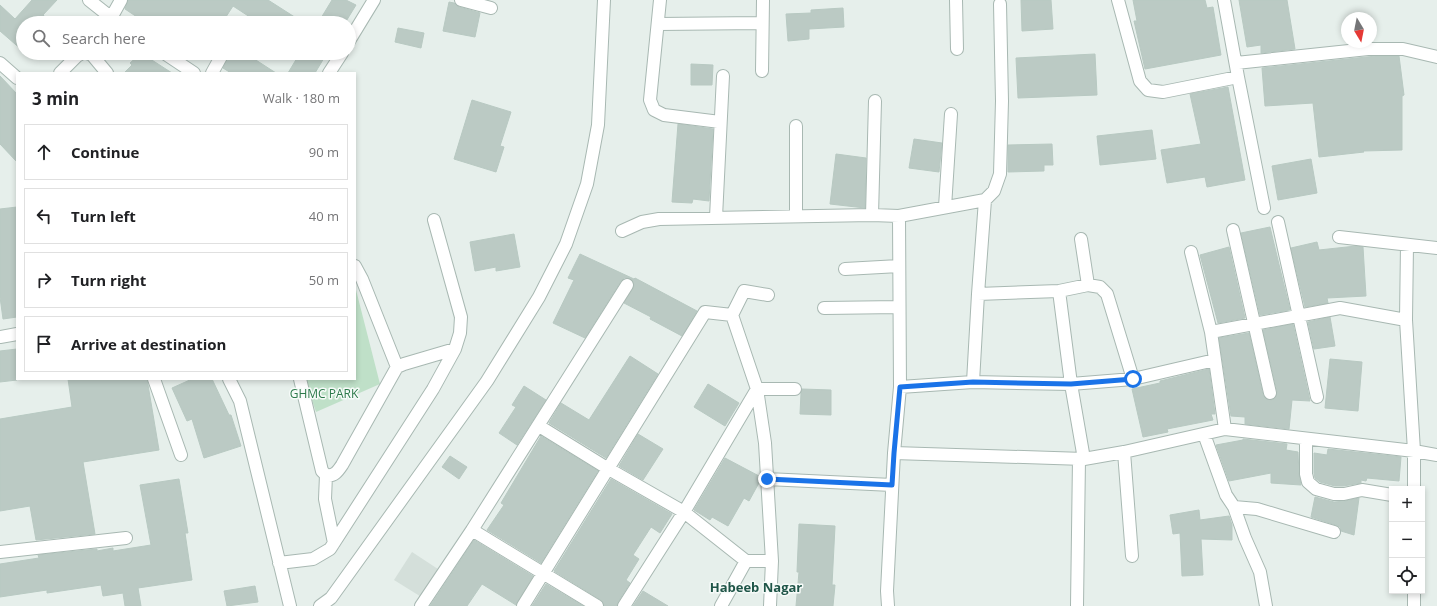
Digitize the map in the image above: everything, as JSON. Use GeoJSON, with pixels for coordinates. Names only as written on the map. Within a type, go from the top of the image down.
{"type":"FeatureCollection","features":[{"type":"Feature","properties":{"kind":"street"},"geometry":{"type":"LineString","coordinates":[[89,0],[108,16]]}},
{"type":"Feature","properties":{"kind":"street"},"geometry":{"type":"LineString","coordinates":[[116,16],[121,0]]}},
{"type":"Feature","properties":{"kind":"street"},"geometry":{"type":"LineString","coordinates":[[356,30],[374,0]]}},
{"type":"Feature","properties":{"kind":"street"},"geometry":{"type":"LineString","coordinates":[[461,0],[491,8]]}},
{"type":"Feature","properties":{"kind":"street"},"geometry":{"type":"LineString","coordinates":[[320,606],[330,598],[487,381],[539,297],[566,244],[588,184],[598,125],[604,0]]}},
{"type":"Feature","properties":{"kind":"street"},"geometry":{"type":"LineString","coordinates":[[660,0],[650,100],[654,110],[664,115],[720,122]]}},
{"type":"Feature","properties":{"kind":"street"},"geometry":{"type":"LineString","coordinates":[[762,71],[763,0]]}},
{"type":"Feature","properties":{"kind":"street"},"geometry":{"type":"LineString","coordinates":[[956,0],[957,49]]}},
{"type":"Feature","properties":{"kind":"street"},"geometry":{"type":"LineString","coordinates":[[1118,0],[1140,81],[1148,90],[1163,92],[1238,77]]}},
{"type":"Feature","properties":{"kind":"street"},"geometry":{"type":"LineString","coordinates":[[1224,0],[1264,208]]}},
{"type":"Feature","properties":{"kind":"street"},"geometry":{"type":"LineString","coordinates":[[622,231],[642,222],[659,219],[872,215],[899,216],[985,200],[994,191],[1000,174],[1002,101],[1000,4]]}},
{"type":"Feature","properties":{"kind":"street"},"geometry":{"type":"LineString","coordinates":[[658,24],[762,23]]}},
{"type":"Feature","properties":{"kind":"street"},"geometry":{"type":"LineString","coordinates":[[1236,63],[1368,49],[1403,49],[1437,57]]}},
{"type":"Feature","properties":{"kind":"street"},"geometry":{"type":"LineString","coordinates":[[61,72],[73,60]]}},
{"type":"Feature","properties":{"kind":"street"},"geometry":{"type":"LineString","coordinates":[[96,60],[106,72]]}},
{"type":"Feature","properties":{"kind":"street"},"geometry":{"type":"LineString","coordinates":[[174,60],[192,72]]}},
{"type":"Feature","properties":{"kind":"street"},"geometry":{"type":"LineString","coordinates":[[213,72],[219,60]]}},
{"type":"Feature","properties":{"kind":"street"},"geometry":{"type":"LineString","coordinates":[[330,72],[337,60]]}},
{"type":"Feature","properties":{"kind":"street"},"geometry":{"type":"LineString","coordinates":[[0,62],[16,77]]}},
{"type":"Feature","properties":{"kind":"street"},"geometry":{"type":"LineString","coordinates":[[716,217],[723,76]]}},
{"type":"Feature","properties":{"kind":"street"},"geometry":{"type":"LineString","coordinates":[[872,215],[875,101]]}},
{"type":"Feature","properties":{"kind":"street"},"geometry":{"type":"LineString","coordinates":[[945,207],[951,114]]}},
{"type":"Feature","properties":{"kind":"street"},"geometry":{"type":"LineString","coordinates":[[796,126],[796,216]]}},
{"type":"Feature","properties":{"kind":"street"},"geometry":{"type":"LineString","coordinates":[[973,382],[985,200]]}},
{"type":"Feature","properties":{"kind":"street"},"geometry":{"type":"LineString","coordinates":[[888,606],[887,591],[892,485],[900,387],[899,216]]}},
{"type":"Feature","properties":{"kind":"street"},"geometry":{"type":"LineString","coordinates":[[279,563],[313,559],[330,549],[433,390],[455,348],[460,333],[461,317],[434,220]]}},
{"type":"Feature","properties":{"kind":"street"},"geometry":{"type":"LineString","coordinates":[[1278,222],[1317,397]]}},
{"type":"Feature","properties":{"kind":"street"},"geometry":{"type":"LineString","coordinates":[[1233,230],[1270,393]]}},
{"type":"Feature","properties":{"kind":"street"},"geometry":{"type":"LineString","coordinates":[[1340,237],[1437,248]]}},
{"type":"Feature","properties":{"kind":"street"},"geometry":{"type":"LineString","coordinates":[[1082,239],[1088,285]]}},
{"type":"Feature","properties":{"kind":"street"},"geometry":{"type":"LineString","coordinates":[[1407,245],[1406,320],[1414,451],[1414,486]]}},
{"type":"Feature","properties":{"kind":"street"},"geometry":{"type":"LineString","coordinates":[[1191,252],[1211,332],[1225,429]]}},
{"type":"Feature","properties":{"kind":"street"},"geometry":{"type":"LineString","coordinates":[[845,269],[899,266]]}},
{"type":"Feature","properties":{"kind":"street"},"geometry":{"type":"LineString","coordinates":[[356,268],[362,279],[397,367]]}},
{"type":"Feature","properties":{"kind":"street"},"geometry":{"type":"LineString","coordinates":[[421,606],[539,426],[627,285]]}},
{"type":"Feature","properties":{"kind":"street"},"geometry":{"type":"LineString","coordinates":[[978,294],[1059,291],[1088,285],[1100,288],[1107,294],[1133,379]]}},
{"type":"Feature","properties":{"kind":"street"},"geometry":{"type":"LineString","coordinates":[[768,295],[744,291],[732,315],[757,389],[765,443],[772,561],[770,606]]}},
{"type":"Feature","properties":{"kind":"street"},"geometry":{"type":"LineString","coordinates":[[1059,291],[1082,459],[1077,606]]}},
{"type":"Feature","properties":{"kind":"street"},"geometry":{"type":"LineString","coordinates":[[824,308],[899,307]]}},
{"type":"Feature","properties":{"kind":"street"},"geometry":{"type":"LineString","coordinates":[[1211,332],[1340,308],[1406,320]]}},
{"type":"Feature","properties":{"kind":"street"},"geometry":{"type":"LineString","coordinates":[[524,606],[705,312],[732,315]]}},
{"type":"Feature","properties":{"kind":"street"},"geometry":{"type":"LineString","coordinates":[[0,337],[16,334]]}},
{"type":"Feature","properties":{"kind":"street"},"geometry":{"type":"LineString","coordinates":[[300,380],[322,471],[326,475],[330,476],[336,474],[342,465],[397,367],[455,348]]}},
{"type":"Feature","properties":{"kind":"street"},"geometry":{"type":"LineString","coordinates":[[900,387],[973,382],[1071,384],[1133,379],[1215,360]]}},
{"type":"Feature","properties":{"kind":"street"},"geometry":{"type":"LineString","coordinates":[[154,380],[181,455]]}},
{"type":"Feature","properties":{"kind":"street"},"geometry":{"type":"LineString","coordinates":[[230,380],[240,401],[290,606]]}},
{"type":"Feature","properties":{"kind":"street"},"geometry":{"type":"LineString","coordinates":[[757,389],[795,389]]}},
{"type":"Feature","properties":{"kind":"street"},"geometry":{"type":"LineString","coordinates":[[624,606],[684,512],[757,389]]}},
{"type":"Feature","properties":{"kind":"street"},"geometry":{"type":"LineString","coordinates":[[539,426],[684,512],[746,561],[772,561]]}},
{"type":"Feature","properties":{"kind":"street"},"geometry":{"type":"LineString","coordinates":[[894,453],[1082,459],[1124,452],[1225,429],[1437,455]]}},
{"type":"Feature","properties":{"kind":"street"},"geometry":{"type":"LineString","coordinates":[[1204,434],[1226,495],[1234,507],[1245,538],[1260,572],[1266,606]]}},
{"type":"Feature","properties":{"kind":"street"},"geometry":{"type":"LineString","coordinates":[[1306,438],[1306,474],[1308,482],[1316,489],[1334,494],[1344,494],[1362,490],[1389,494]]}},
{"type":"Feature","properties":{"kind":"street"},"geometry":{"type":"LineString","coordinates":[[1124,452],[1132,556]]}},
{"type":"Feature","properties":{"kind":"street"},"geometry":{"type":"LineString","coordinates":[[326,475],[325,499],[334,543]]}},
{"type":"Feature","properties":{"kind":"street"},"geometry":{"type":"LineString","coordinates":[[767,479],[892,485]]}},
{"type":"Feature","properties":{"kind":"street"},"geometry":{"type":"LineString","coordinates":[[1234,507],[1258,509],[1334,532]]}},
{"type":"Feature","properties":{"kind":"street"},"geometry":{"type":"LineString","coordinates":[[472,530],[597,606]]}},
{"type":"Feature","properties":{"kind":"street"},"geometry":{"type":"LineString","coordinates":[[0,552],[126,538]]}},
{"type":"Feature","properties":{"kind":"street"},"geometry":{"type":"LineString","coordinates":[[721,606],[746,561]]}},
{"type":"Feature","properties":{"kind":"street"},"geometry":{"type":"LineString","coordinates":[[1414,594],[1414,606]]}},
{"type":"Feature","properties":{"kind":"shaded area"},"geometry":{"type":"Polygon","coordinates":[[[412,552],[441,571],[423,598],[394,580],[412,552]]]}},
{"type":"Feature","properties":{"kind":"green space","name":"GHMC PARK"},"geometry":{"type":"Polygon","coordinates":[[[356,290],[380,384],[316,412],[305,380],[356,380],[356,290]]]}},
{"type":"Feature","properties":{"kind":"building"},"geometry":{"type":"Polygon","coordinates":[[[32,0],[57,0],[43,15],[44,16],[18,16],[32,0]]]}},
{"type":"Feature","properties":{"kind":"building"},"geometry":{"type":"Polygon","coordinates":[[[128,0],[268,0],[293,16],[248,16],[233,6],[227,16],[136,16],[125,9],[128,0]]]}},
{"type":"Feature","properties":{"kind":"building"},"geometry":{"type":"Polygon","coordinates":[[[332,0],[346,0],[356,5],[349,16],[322,16],[332,0]]]}},
{"type":"Feature","properties":{"kind":"building"},"geometry":{"type":"Polygon","coordinates":[[[1021,0],[1051,0],[1053,29],[1022,31],[1021,0]]]}},
{"type":"Feature","properties":{"kind":"building"},"geometry":{"type":"Polygon","coordinates":[[[1133,0],[1205,0],[1207,8],[1213,7],[1221,55],[1145,69],[1134,21],[1137,21],[1133,0]]]}},
{"type":"Feature","properties":{"kind":"building"},"geometry":{"type":"Polygon","coordinates":[[[1239,0],[1287,0],[1295,49],[1261,53],[1261,45],[1247,47],[1239,0]]]}},
{"type":"Feature","properties":{"kind":"building"},"geometry":{"type":"Polygon","coordinates":[[[449,2],[454,3],[459,7],[480,13],[475,37],[443,31],[449,2]]]}},
{"type":"Feature","properties":{"kind":"building"},"geometry":{"type":"Polygon","coordinates":[[[0,5],[15,19],[16,18],[16,45],[0,31],[0,5]]]}},
{"type":"Feature","properties":{"kind":"building"},"geometry":{"type":"Polygon","coordinates":[[[843,8],[844,27],[809,29],[809,39],[788,41],[786,14],[811,13],[811,10],[843,8]]]}},
{"type":"Feature","properties":{"kind":"building"},"geometry":{"type":"Polygon","coordinates":[[[398,28],[424,33],[421,48],[395,42],[398,28]]]}},
{"type":"Feature","properties":{"kind":"building"},"geometry":{"type":"Polygon","coordinates":[[[1095,54],[1097,95],[1018,98],[1016,58],[1095,54]]]}},
{"type":"Feature","properties":{"kind":"building"},"geometry":{"type":"Polygon","coordinates":[[[1376,56],[1399,56],[1404,95],[1402,96],[1402,150],[1363,151],[1364,152],[1319,157],[1313,103],[1265,106],[1262,68],[1376,56]]]}},
{"type":"Feature","properties":{"kind":"building"},"geometry":{"type":"Polygon","coordinates":[[[133,60],[152,60],[170,72],[125,72],[132,65],[130,63],[133,60]]]}},
{"type":"Feature","properties":{"kind":"building"},"geometry":{"type":"Polygon","coordinates":[[[227,60],[256,60],[274,72],[229,72],[223,68],[227,60]]]}},
{"type":"Feature","properties":{"kind":"building"},"geometry":{"type":"Polygon","coordinates":[[[296,60],[323,60],[316,72],[289,72],[296,60]]]}},
{"type":"Feature","properties":{"kind":"building"},"geometry":{"type":"Polygon","coordinates":[[[691,64],[713,65],[712,85],[691,85],[691,64]]]}},
{"type":"Feature","properties":{"kind":"building"},"geometry":{"type":"Polygon","coordinates":[[[0,76],[16,93],[16,161],[0,144],[0,76]]]}},
{"type":"Feature","properties":{"kind":"building"},"geometry":{"type":"Polygon","coordinates":[[[1228,87],[1245,180],[1207,187],[1205,177],[1167,183],[1161,150],[1201,144],[1190,94],[1228,87]]]}},
{"type":"Feature","properties":{"kind":"building"},"geometry":{"type":"Polygon","coordinates":[[[472,100],[511,112],[500,146],[504,147],[496,172],[454,159],[472,100]]]}},
{"type":"Feature","properties":{"kind":"building"},"geometry":{"type":"Polygon","coordinates":[[[678,124],[713,129],[709,201],[693,199],[692,203],[672,202],[678,124]]]}},
{"type":"Feature","properties":{"kind":"building"},"geometry":{"type":"Polygon","coordinates":[[[1152,130],[1156,159],[1100,165],[1097,136],[1152,130]]]}},
{"type":"Feature","properties":{"kind":"building"},"geometry":{"type":"Polygon","coordinates":[[[914,139],[942,143],[939,172],[909,168],[914,139]]]}},
{"type":"Feature","properties":{"kind":"building"},"geometry":{"type":"Polygon","coordinates":[[[1052,144],[1053,165],[1044,165],[1044,171],[1008,172],[1008,145],[1052,144]]]}},
{"type":"Feature","properties":{"kind":"building"},"geometry":{"type":"Polygon","coordinates":[[[836,154],[866,158],[865,208],[830,204],[836,154]]]}},
{"type":"Feature","properties":{"kind":"building"},"geometry":{"type":"Polygon","coordinates":[[[1311,159],[1317,193],[1278,200],[1272,166],[1311,159]]]}},
{"type":"Feature","properties":{"kind":"building"},"geometry":{"type":"Polygon","coordinates":[[[16,207],[16,317],[3,319],[0,297],[0,209],[16,207]]]}},
{"type":"Feature","properties":{"kind":"building"},"geometry":{"type":"Polygon","coordinates":[[[1270,227],[1290,310],[1260,315],[1241,233],[1270,227]]]}},
{"type":"Feature","properties":{"kind":"building"},"geometry":{"type":"Polygon","coordinates":[[[514,234],[520,267],[496,271],[496,267],[475,271],[470,242],[514,234]]]}},
{"type":"Feature","properties":{"kind":"building"},"geometry":{"type":"Polygon","coordinates":[[[1317,242],[1319,250],[1356,246],[1363,247],[1366,296],[1327,298],[1328,303],[1305,307],[1291,248],[1317,242]]]}},
{"type":"Feature","properties":{"kind":"building"},"geometry":{"type":"Polygon","coordinates":[[[1229,247],[1245,318],[1218,323],[1200,255],[1229,247]]]}},
{"type":"Feature","properties":{"kind":"building"},"geometry":{"type":"Polygon","coordinates":[[[580,254],[634,279],[635,278],[697,311],[682,336],[624,303],[634,286],[633,281],[628,278],[624,278],[621,281],[585,338],[553,323],[574,280],[568,278],[580,254]]]}},
{"type":"Feature","properties":{"kind":"building"},"geometry":{"type":"Polygon","coordinates":[[[1330,317],[1335,346],[1314,349],[1308,322],[1330,317]]]}},
{"type":"Feature","properties":{"kind":"building"},"geometry":{"type":"Polygon","coordinates":[[[1293,324],[1310,401],[1292,400],[1289,429],[1245,424],[1245,417],[1231,416],[1219,338],[1249,333],[1263,395],[1265,398],[1271,400],[1275,398],[1277,391],[1263,330],[1293,324]]]}},
{"type":"Feature","properties":{"kind":"building"},"geometry":{"type":"Polygon","coordinates":[[[16,349],[17,380],[0,382],[0,351],[16,349]]]}},
{"type":"Feature","properties":{"kind":"building"},"geometry":{"type":"Polygon","coordinates":[[[630,356],[658,374],[606,458],[549,423],[561,403],[589,420],[630,356]]]}},
{"type":"Feature","properties":{"kind":"building"},"geometry":{"type":"Polygon","coordinates":[[[1330,359],[1362,362],[1358,411],[1325,408],[1330,359]]]}},
{"type":"Feature","properties":{"kind":"building"},"geometry":{"type":"Polygon","coordinates":[[[1209,369],[1215,414],[1211,414],[1213,420],[1167,429],[1168,432],[1143,437],[1132,389],[1160,383],[1160,381],[1209,369]]]}},
{"type":"Feature","properties":{"kind":"building"},"geometry":{"type":"Polygon","coordinates":[[[68,380],[147,380],[159,450],[83,462],[95,534],[36,540],[30,506],[0,511],[0,419],[72,407],[68,380]]]}},
{"type":"Feature","properties":{"kind":"building"},"geometry":{"type":"Polygon","coordinates":[[[190,380],[212,380],[229,415],[231,415],[241,446],[204,458],[192,419],[187,421],[172,388],[190,380]]]}},
{"type":"Feature","properties":{"kind":"building"},"geometry":{"type":"Polygon","coordinates":[[[708,384],[739,403],[725,426],[694,407],[708,384]]]}},
{"type":"Feature","properties":{"kind":"building"},"geometry":{"type":"Polygon","coordinates":[[[524,386],[546,400],[517,445],[499,433],[516,407],[512,405],[524,386]]]}},
{"type":"Feature","properties":{"kind":"building"},"geometry":{"type":"Polygon","coordinates":[[[802,389],[831,390],[831,415],[800,414],[802,389]]]}},
{"type":"Feature","properties":{"kind":"building"},"geometry":{"type":"Polygon","coordinates":[[[638,434],[663,449],[643,480],[619,466],[638,434]]]}},
{"type":"Feature","properties":{"kind":"building"},"geometry":{"type":"Polygon","coordinates":[[[541,436],[598,471],[541,563],[487,530],[504,505],[501,503],[541,436]]]}},
{"type":"Feature","properties":{"kind":"building"},"geometry":{"type":"Polygon","coordinates":[[[1243,439],[1287,444],[1286,450],[1298,452],[1301,485],[1271,483],[1271,473],[1229,481],[1216,445],[1243,439]]]}},
{"type":"Feature","properties":{"kind":"building"},"geometry":{"type":"Polygon","coordinates":[[[1328,449],[1401,457],[1399,481],[1367,478],[1366,481],[1361,480],[1361,483],[1343,486],[1335,486],[1320,482],[1315,478],[1314,453],[1327,455],[1328,449]]]}},
{"type":"Feature","properties":{"kind":"building"},"geometry":{"type":"Polygon","coordinates":[[[450,456],[467,467],[459,479],[442,467],[450,456]]]}},
{"type":"Feature","properties":{"kind":"building"},"geometry":{"type":"Polygon","coordinates":[[[725,458],[759,476],[760,481],[749,501],[744,498],[728,526],[712,517],[710,520],[694,510],[725,458]]]}},
{"type":"Feature","properties":{"kind":"building"},"geometry":{"type":"Polygon","coordinates":[[[179,479],[188,533],[185,533],[192,580],[138,588],[141,606],[125,606],[123,593],[103,596],[101,585],[47,593],[47,590],[0,597],[0,564],[39,558],[38,555],[97,549],[97,551],[113,548],[113,551],[151,545],[140,485],[179,479]]]}},
{"type":"Feature","properties":{"kind":"building"},"geometry":{"type":"Polygon","coordinates":[[[611,479],[672,514],[660,533],[651,527],[633,555],[639,559],[626,580],[630,583],[617,606],[604,606],[601,600],[554,571],[611,479]]]}},
{"type":"Feature","properties":{"kind":"building"},"geometry":{"type":"Polygon","coordinates":[[[1315,497],[1334,502],[1359,498],[1354,535],[1341,531],[1340,527],[1336,525],[1311,517],[1315,497]]]}},
{"type":"Feature","properties":{"kind":"building"},"geometry":{"type":"Polygon","coordinates":[[[1199,510],[1200,520],[1229,516],[1232,525],[1232,540],[1201,539],[1203,575],[1182,576],[1180,533],[1173,534],[1170,515],[1199,510]]]}},
{"type":"Feature","properties":{"kind":"building"},"geometry":{"type":"Polygon","coordinates":[[[799,524],[835,526],[832,585],[835,585],[833,606],[796,606],[799,572],[797,572],[799,524]]]}},
{"type":"Feature","properties":{"kind":"building"},"geometry":{"type":"Polygon","coordinates":[[[474,540],[533,576],[516,605],[482,584],[467,606],[430,606],[474,540]]]}},
{"type":"Feature","properties":{"kind":"building"},"geometry":{"type":"Polygon","coordinates":[[[546,584],[583,606],[532,606],[546,584]]]}},
{"type":"Feature","properties":{"kind":"building"},"geometry":{"type":"Polygon","coordinates":[[[255,586],[258,602],[227,606],[224,591],[255,586]]]}},
{"type":"Feature","properties":{"kind":"building"},"geometry":{"type":"Polygon","coordinates":[[[643,591],[668,606],[633,606],[643,591]]]}},
{"type":"Feature","properties":{"kind":"district","name":"Habeeb Nagar"},"geometry":{"type":"Point","coordinates":[756,587]}},
{"type":"Feature","properties":{"kind":"route"},"geometry":{"type":"LineString","coordinates":[[767,479],[892,485],[900,387],[973,382],[1071,384],[1133,379]]}}]}
